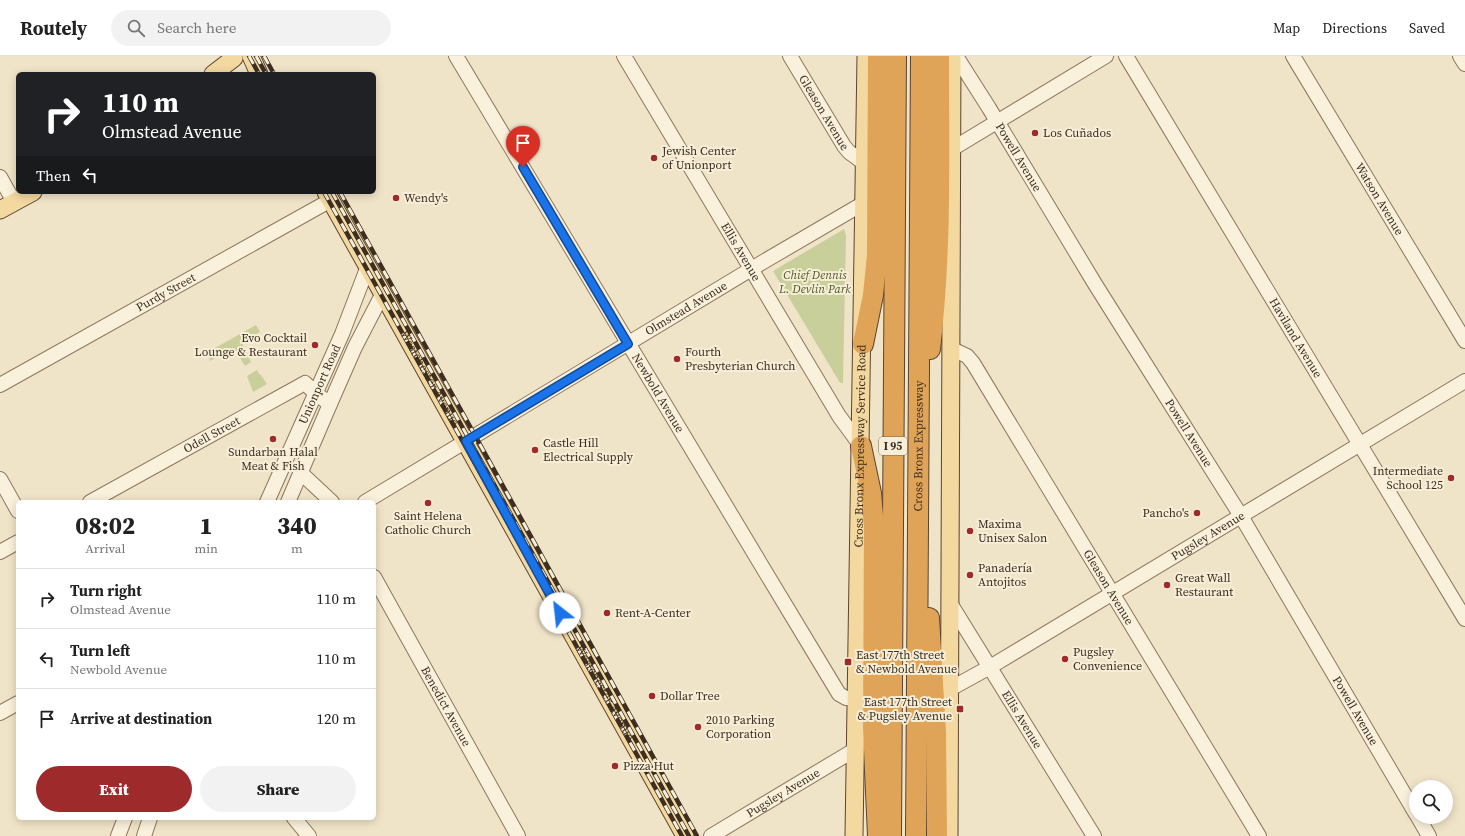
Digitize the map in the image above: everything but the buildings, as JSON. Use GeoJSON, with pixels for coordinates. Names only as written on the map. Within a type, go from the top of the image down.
{"type":"FeatureCollection","features":[{"type":"Feature","properties":{"kind":"highway"},"geometry":{"type":"LineString","coordinates":[[863,344],[873,295],[877,255],[878,56]]}},
{"type":"Feature","properties":{"kind":"highway","name":"Cross Bronx Expressway"},"geometry":{"type":"LineString","coordinates":[[891,836],[896,56]]}},
{"type":"Feature","properties":{"kind":"highway","name":"Cross Bronx Expressway"},"geometry":{"type":"LineString","coordinates":[[916,836],[921,56]]}},
{"type":"Feature","properties":{"kind":"highway"},"geometry":{"type":"LineString","coordinates":[[919,426],[930,350],[936,284],[939,206],[939,56]]}},
{"type":"Feature","properties":{"kind":"highway"},"geometry":{"type":"LineString","coordinates":[[861,446],[871,493],[874,532],[873,727],[878,836]]}},
{"type":"Feature","properties":{"kind":"highway"},"geometry":{"type":"LineString","coordinates":[[918,512],[929,620],[934,694],[936,732],[936,836]]}},
{"type":"Feature","properties":{"kind":"main road","name":"Cross Bronx Expressway Service Road"},"geometry":{"type":"LineString","coordinates":[[854,836],[863,344],[866,56]]}},
{"type":"Feature","properties":{"kind":"main road"},"geometry":{"type":"LineString","coordinates":[[949,836],[952,56]]}},
{"type":"Feature","properties":{"kind":"main road"},"geometry":{"type":"LineString","coordinates":[[216,72],[242,57],[257,72]]}},
{"type":"Feature","properties":{"kind":"main road"},"geometry":{"type":"LineString","coordinates":[[7,206],[28,194]]}},
{"type":"Feature","properties":{"kind":"main road","name":"Westchester Avenue"},"geometry":{"type":"LineString","coordinates":[[329,196],[685,836]]}},
{"type":"Feature","properties":{"kind":"street","name":"Newbold Avenue"},"geometry":{"type":"LineString","coordinates":[[456,56],[839,694],[846,698],[856,699]]}},
{"type":"Feature","properties":{"kind":"street","name":"Ellis Avenue"},"geometry":{"type":"LineString","coordinates":[[624,56],[839,416],[861,446]]}},
{"type":"Feature","properties":{"kind":"street","name":"Gleason Avenue"},"geometry":{"type":"LineString","coordinates":[[790,56],[844,146],[849,152],[864,163]]}},
{"type":"Feature","properties":{"kind":"street","name":"Powell Avenue"},"geometry":{"type":"LineString","coordinates":[[956,56],[1095,284],[1241,516],[1409,802]]}},
{"type":"Feature","properties":{"kind":"street"},"geometry":{"type":"LineString","coordinates":[[952,149],[1106,56]]}},
{"type":"Feature","properties":{"kind":"street","name":"Haviland Avenue"},"geometry":{"type":"LineString","coordinates":[[1126,56],[1465,619]]}},
{"type":"Feature","properties":{"kind":"street","name":"Watson Avenue"},"geometry":{"type":"LineString","coordinates":[[1293,56],[1465,341]]}},
{"type":"Feature","properties":{"kind":"street"},"geometry":{"type":"LineString","coordinates":[[1460,56],[1465,64]]}},
{"type":"Feature","properties":{"kind":"street"},"geometry":{"type":"LineString","coordinates":[[0,177],[7,206]]}},
{"type":"Feature","properties":{"kind":"street","name":"Purdy Street"},"geometry":{"type":"LineString","coordinates":[[0,384],[329,196]]}},
{"type":"Feature","properties":{"kind":"street","name":"Olmstead Avenue"},"geometry":{"type":"LineString","coordinates":[[368,500],[864,203]]}},
{"type":"Feature","properties":{"kind":"street","name":"Unionport Road"},"geometry":{"type":"LineString","coordinates":[[268,500],[342,334],[368,266]]}},
{"type":"Feature","properties":{"kind":"street","name":"Unionport Road"},"geometry":{"type":"LineString","coordinates":[[289,500],[302,473],[355,347],[383,292]]}},
{"type":"Feature","properties":{"kind":"street","name":"Gleason Avenue"},"geometry":{"type":"LineString","coordinates":[[950,348],[967,356],[973,363],[1259,836]]}},
{"type":"Feature","properties":{"kind":"street","name":"Pugsley Avenue"},"geometry":{"type":"LineString","coordinates":[[950,689],[990,667],[1465,381]]}},
{"type":"Feature","properties":{"kind":"street","name":"Odell Street"},"geometry":{"type":"LineString","coordinates":[[94,500],[305,383],[315,393],[330,404]]}},
{"type":"Feature","properties":{"kind":"street"},"geometry":{"type":"LineString","coordinates":[[302,473],[330,500]]}},
{"type":"Feature","properties":{"kind":"street"},"geometry":{"type":"LineString","coordinates":[[0,479],[16,507]]}},
{"type":"Feature","properties":{"kind":"street"},"geometry":{"type":"LineString","coordinates":[[0,552],[16,543]]}},
{"type":"Feature","properties":{"kind":"street","name":"Benedict Avenue"},"geometry":{"type":"LineString","coordinates":[[376,581],[518,836]]}},
{"type":"Feature","properties":{"kind":"street","name":"Ellis Avenue"},"geometry":{"type":"LineString","coordinates":[[950,602],[1094,836]]}},
{"type":"Feature","properties":{"kind":"street"},"geometry":{"type":"LineString","coordinates":[[0,712],[16,703]]}},
{"type":"Feature","properties":{"kind":"street","name":"Pugsley Avenue"},"geometry":{"type":"LineString","coordinates":[[711,836],[856,749]]}},
{"type":"Feature","properties":{"kind":"street"},"geometry":{"type":"LineString","coordinates":[[118,836],[124,820]]}},
{"type":"Feature","properties":{"kind":"street"},"geometry":{"type":"LineString","coordinates":[[144,836],[149,820]]}},
{"type":"Feature","properties":{"kind":"street"},"geometry":{"type":"LineString","coordinates":[[296,820],[309,836]]}},
{"type":"Feature","properties":{"kind":"street"},"geometry":{"type":"LineString","coordinates":[[1422,824],[1429,836]]}},
{"type":"Feature","properties":{"kind":"green space","name":"Chief Dennis L. Devlin Park"},"geometry":{"type":"Polygon","coordinates":[[[844,229],[846,235],[843,383],[840,383],[773,271],[844,229]]]}},
{"type":"Feature","properties":{"kind":"green space"},"geometry":{"type":"Polygon","coordinates":[[[256,325],[260,332],[242,343],[251,362],[245,366],[234,348],[210,361],[208,352],[256,325]]]}},
{"type":"Feature","properties":{"kind":"green space"},"geometry":{"type":"Polygon","coordinates":[[[257,370],[267,384],[253,392],[247,376],[257,370]]]}},
{"type":"Feature","properties":{"kind":"railway"},"geometry":{"type":"LineString","coordinates":[[249,56],[258,72]]}},
{"type":"Feature","properties":{"kind":"railway"},"geometry":{"type":"LineString","coordinates":[[256,56],[265,72]]}},
{"type":"Feature","properties":{"kind":"railway"},"geometry":{"type":"LineString","coordinates":[[264,56],[273,72]]}},
{"type":"Feature","properties":{"kind":"railway"},"geometry":{"type":"LineString","coordinates":[[325,194],[682,836]]}},
{"type":"Feature","properties":{"kind":"railway"},"geometry":{"type":"LineString","coordinates":[[333,194],[689,836]]}},
{"type":"Feature","properties":{"kind":"railway"},"geometry":{"type":"LineString","coordinates":[[341,194],[697,836]]}},
{"type":"Feature","properties":{"kind":"place","name":"Los Cuñados"},"geometry":{"type":"Point","coordinates":[1035,133]}},
{"type":"Feature","properties":{"kind":"place","name":"Jewish Center of Unionport"},"geometry":{"type":"Point","coordinates":[654,158]}},
{"type":"Feature","properties":{"kind":"place","name":"Wendy's"},"geometry":{"type":"Point","coordinates":[396,198]}},
{"type":"Feature","properties":{"kind":"place","name":"Evo Cocktail Lounge & Restaurant"},"geometry":{"type":"Point","coordinates":[315,345]}},
{"type":"Feature","properties":{"kind":"place","name":"Fourth Presbyterian Church"},"geometry":{"type":"Point","coordinates":[677,359]}},
{"type":"Feature","properties":{"kind":"place","name":"Sundarban Halal Meat & Fish"},"geometry":{"type":"Point","coordinates":[273,439]}},
{"type":"Feature","properties":{"kind":"place","name":"Castle Hill Electrical Supply"},"geometry":{"type":"Point","coordinates":[535,450]}},
{"type":"Feature","properties":{"kind":"place","name":"Intermediate School 125"},"geometry":{"type":"Point","coordinates":[1451,478]}},
{"type":"Feature","properties":{"kind":"place","name":"Saint Helena Catholic Church"},"geometry":{"type":"Point","coordinates":[428,503]}},
{"type":"Feature","properties":{"kind":"place","name":"Pancho's"},"geometry":{"type":"Point","coordinates":[1197,513]}},
{"type":"Feature","properties":{"kind":"place","name":"Maxima Unisex Salon"},"geometry":{"type":"Point","coordinates":[970,531]}},
{"type":"Feature","properties":{"kind":"place","name":"Panadería Antojitos"},"geometry":{"type":"Point","coordinates":[970,575]}},
{"type":"Feature","properties":{"kind":"place","name":"Great Wall Restaurant"},"geometry":{"type":"Point","coordinates":[1167,585]}},
{"type":"Feature","properties":{"kind":"place","name":"Rent-A-Center"},"geometry":{"type":"Point","coordinates":[607,613]}},
{"type":"Feature","properties":{"kind":"place","name":"Pugsley Convenience"},"geometry":{"type":"Point","coordinates":[1065,659]}},
{"type":"Feature","properties":{"kind":"place","name":"East 177th Street & Newbold Avenue"},"geometry":{"type":"Point","coordinates":[848,662]}},
{"type":"Feature","properties":{"kind":"place","name":"Dollar Tree"},"geometry":{"type":"Point","coordinates":[652,696]}},
{"type":"Feature","properties":{"kind":"place","name":"East 177th Street & Pugsley Avenue"},"geometry":{"type":"Point","coordinates":[960,709]}},
{"type":"Feature","properties":{"kind":"place","name":"2010 Parking Corporation"},"geometry":{"type":"Point","coordinates":[698,727]}},
{"type":"Feature","properties":{"kind":"place","name":"Pizza Hut"},"geometry":{"type":"Point","coordinates":[615,766]}},
{"type":"Feature","properties":{"kind":"route"},"geometry":{"type":"LineString","coordinates":[[523,167],[620,328],[628,344],[466,441],[560,613]]}}]}
